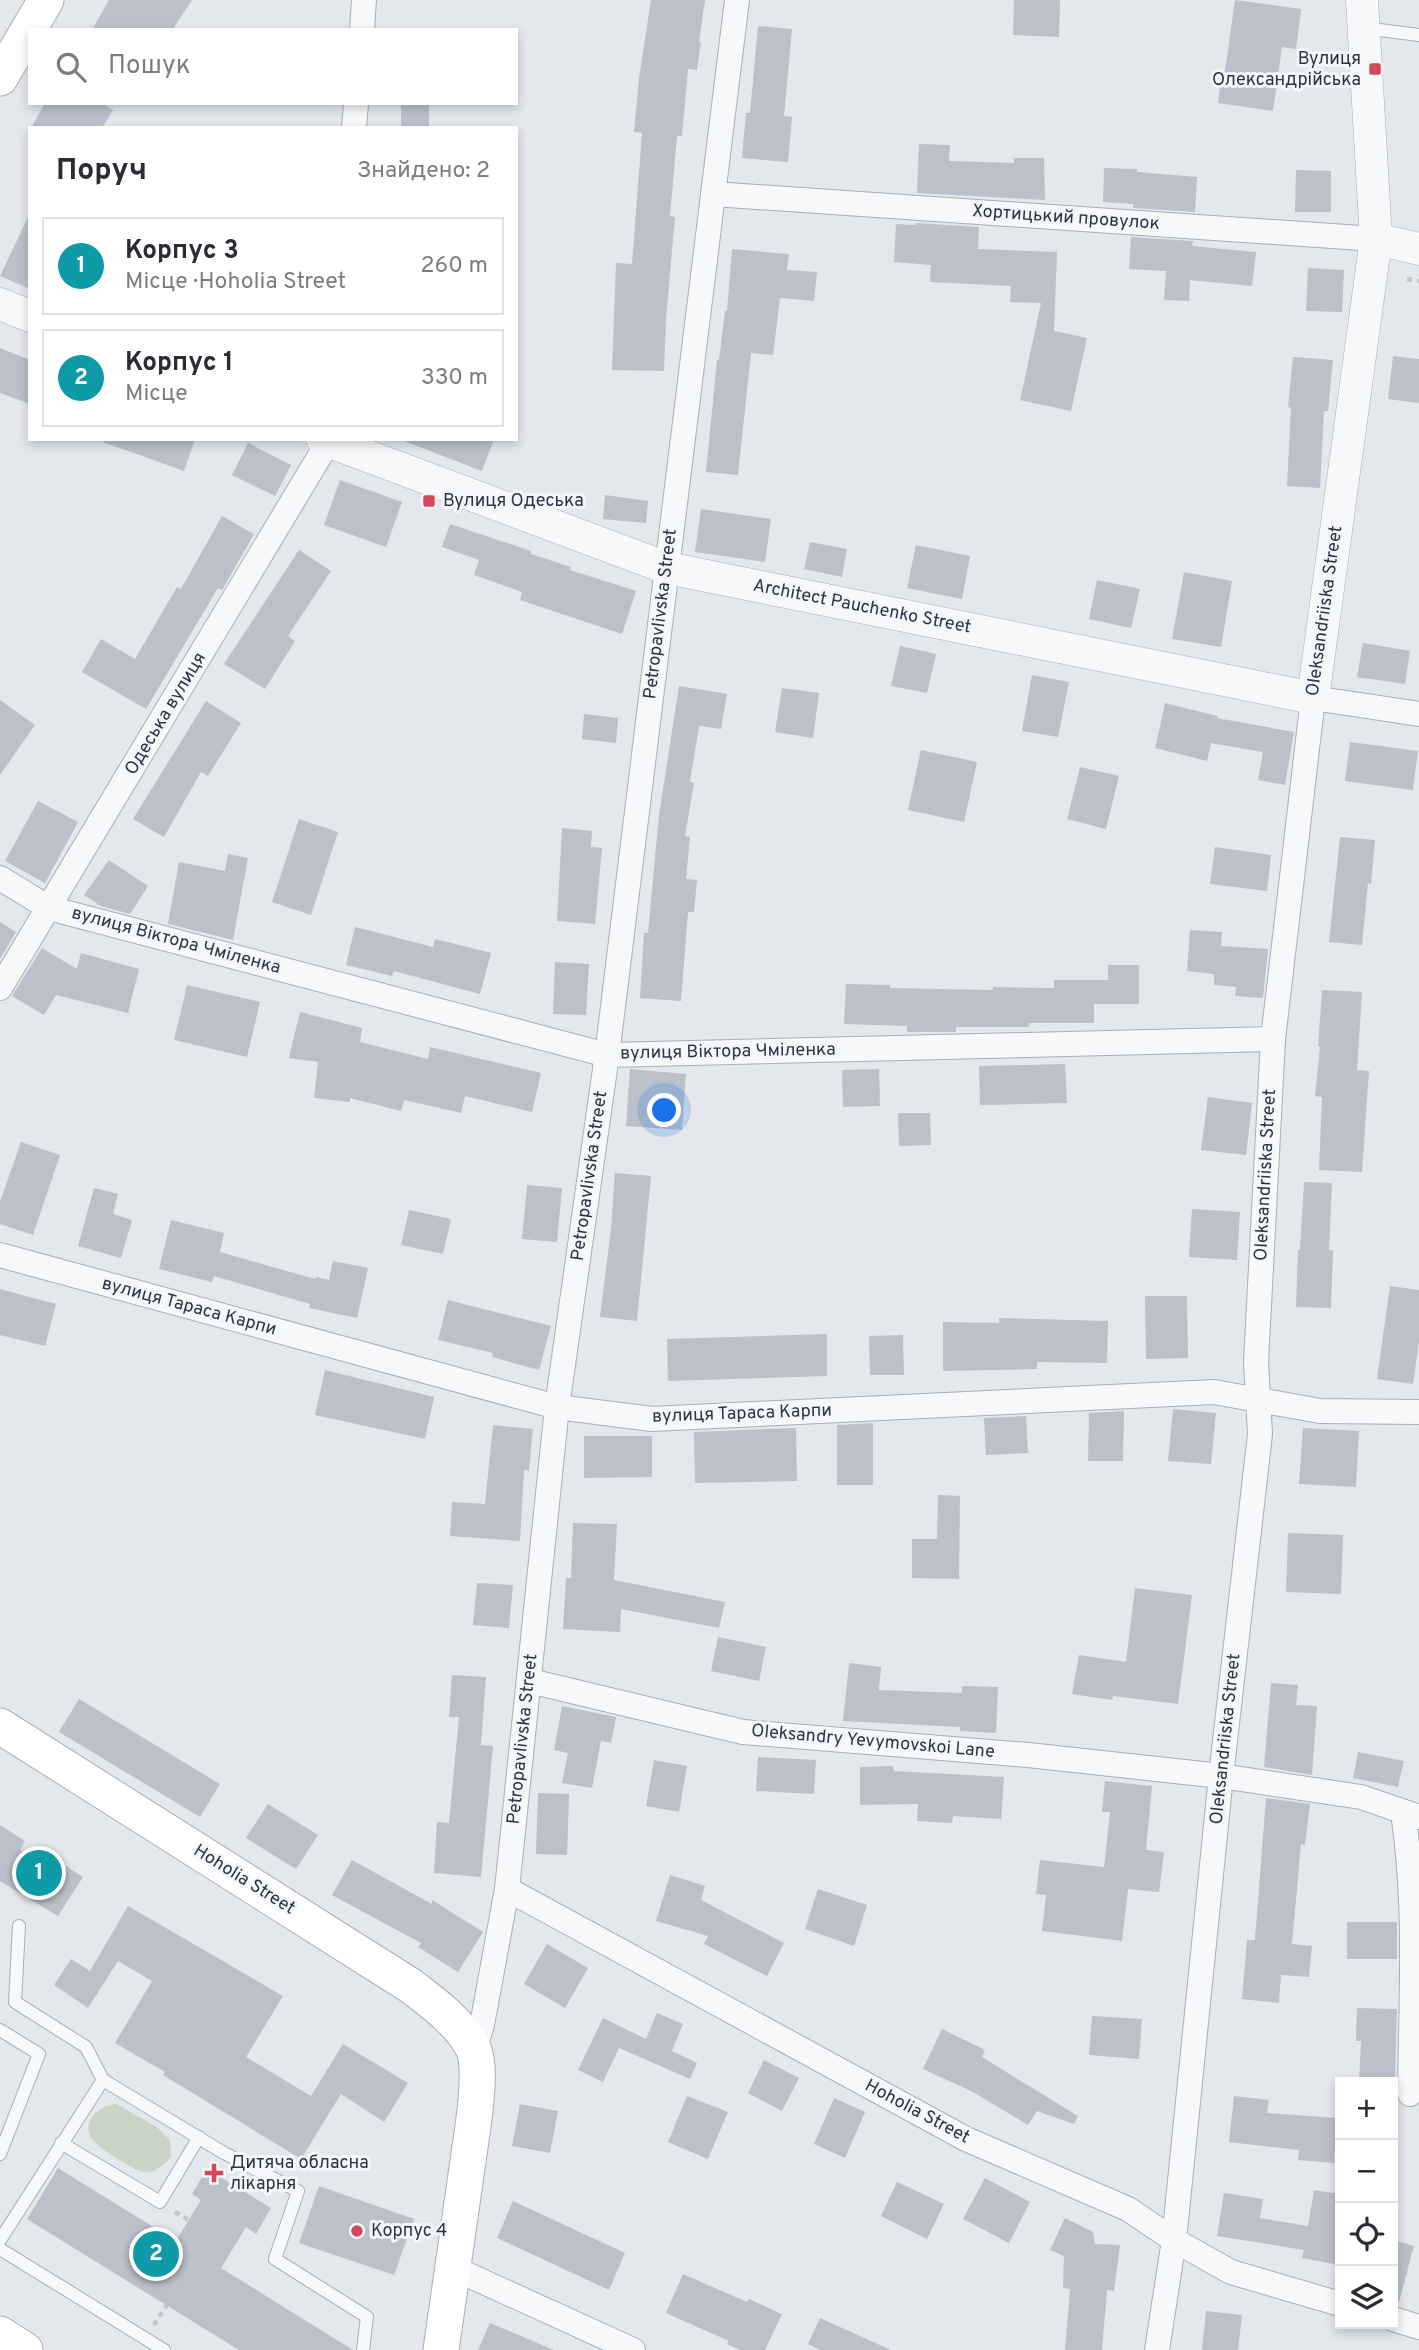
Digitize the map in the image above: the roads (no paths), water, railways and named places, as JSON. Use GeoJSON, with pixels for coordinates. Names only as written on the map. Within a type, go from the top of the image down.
{"type":"FeatureCollection","features":[{"type":"Feature","properties":{"kind":"main road"},"geometry":{"type":"LineString","coordinates":[[29,28],[46,0]]}},
{"type":"Feature","properties":{"kind":"main road"},"geometry":{"type":"LineString","coordinates":[[0,78],[28,31]]}},
{"type":"Feature","properties":{"kind":"main road","name":"Hoholia Street"},"geometry":{"type":"LineString","coordinates":[[0,1726],[411,1986],[448,2015],[474,2050]]}},
{"type":"Feature","properties":{"kind":"main road","name":"Petropavlivska Street"},"geometry":{"type":"LineString","coordinates":[[441,2350],[474,2119],[477,2081],[474,2050]]}},
{"type":"Feature","properties":{"kind":"main road"},"geometry":{"type":"LineString","coordinates":[[0,2334],[25,2350]]}},
{"type":"Feature","properties":{"kind":"street"},"geometry":{"type":"LineString","coordinates":[[362,28],[364,0]]}},
{"type":"Feature","properties":{"kind":"street","name":"Petropavlivska Street"},"geometry":{"type":"LineString","coordinates":[[474,2050],[482,2025],[507,1889],[557,1407],[607,1055],[737,0]]}},
{"type":"Feature","properties":{"kind":"street","name":"Oleksandriiska Street"},"geometry":{"type":"LineString","coordinates":[[1157,2350],[1174,2241],[1221,1776],[1260,1434],[1256,1362],[1273,1039],[1313,698],[1376,239],[1363,14]]}},
{"type":"Feature","properties":{"kind":"street"},"geometry":{"type":"LineString","coordinates":[[354,126],[356,105]]}},
{"type":"Feature","properties":{"kind":"street","name":"Хортицький провулок"},"geometry":{"type":"LineString","coordinates":[[713,194],[1376,239],[1419,248]]}},
{"type":"Feature","properties":{"kind":"street"},"geometry":{"type":"LineString","coordinates":[[0,304],[28,315]]}},
{"type":"Feature","properties":{"kind":"street","name":"Одеська вулиця"},"geometry":{"type":"LineString","coordinates":[[0,988],[327,441]]}},
{"type":"Feature","properties":{"kind":"street","name":"Architect Pauchenko Street"},"geometry":{"type":"LineString","coordinates":[[331,441],[667,568],[1313,698],[1419,714]]}},
{"type":"Feature","properties":{"kind":"street","name":"вулиця Віктора Чміленка"},"geometry":{"type":"LineString","coordinates":[[0,878],[48,908],[607,1055],[1273,1039]]}},
{"type":"Feature","properties":{"kind":"street","name":"вулиця Тараса Карпи"},"geometry":{"type":"LineString","coordinates":[[0,1255],[557,1407],[652,1419],[1214,1392],[1320,1411],[1419,1412]]}},
{"type":"Feature","properties":{"kind":"street","name":"Oleksandry Yevymovskoi Lane"},"geometry":{"type":"LineString","coordinates":[[530,1681],[743,1732],[1028,1755],[1221,1776],[1361,1797],[1411,1815]]}},
{"type":"Feature","properties":{"kind":"street"},"geometry":{"type":"LineString","coordinates":[[1410,2094],[1411,1815]]}},
{"type":"Feature","properties":{"kind":"street","name":"Hoholia Street"},"geometry":{"type":"LineString","coordinates":[[507,1889],[966,2139],[1128,2209],[1174,2241],[1231,2272],[1335,2303]]}},
{"type":"Feature","properties":{"kind":"street"},"geometry":{"type":"LineString","coordinates":[[453,2268],[633,2350]]}},
{"type":"Feature","properties":{"kind":"street"},"geometry":{"type":"LineString","coordinates":[[1398,2321],[1419,2327]]}},
{"type":"Feature","properties":{"kind":"lane"},"geometry":{"type":"LineString","coordinates":[[1363,14],[1419,35]]}},
{"type":"Feature","properties":{"kind":"lane"},"geometry":{"type":"LineString","coordinates":[[19,1926],[15,2002],[86,2047],[103,2080],[224,2153],[298,2191],[275,2259],[367,2317],[363,2350]]}},
{"type":"Feature","properties":{"kind":"lane"},"geometry":{"type":"LineString","coordinates":[[0,2030],[39,2054],[0,2154]]}},
{"type":"Feature","properties":{"kind":"lane"},"geometry":{"type":"LineString","coordinates":[[0,2240],[103,2080]]}},
{"type":"Feature","properties":{"kind":"lane"},"geometry":{"type":"LineString","coordinates":[[61,2143],[160,2202],[199,2137]]}},
{"type":"Feature","properties":{"kind":"lane"},"geometry":{"type":"LineString","coordinates":[[0,2249],[164,2350]]}},
{"type":"Feature","properties":{"kind":"place","name":"Вулиця Олександрійська"},"geometry":{"type":"Point","coordinates":[1375,69]}},
{"type":"Feature","properties":{"kind":"place","name":"Вулиця Одеська"},"geometry":{"type":"Point","coordinates":[429,501]}},
{"type":"Feature","properties":{"kind":"place","name":"Корпус 3"},"geometry":{"type":"Point","coordinates":[39,1873]}},
{"type":"Feature","properties":{"kind":"place","name":"Дитяча обласна лікарня"},"geometry":{"type":"Point","coordinates":[214,2173]}},
{"type":"Feature","properties":{"kind":"place","name":"Корпус 4"},"geometry":{"type":"Point","coordinates":[357,2231]}},
{"type":"Feature","properties":{"kind":"place","name":"Корпус 1"},"geometry":{"type":"Point","coordinates":[156,2254]}}]}
